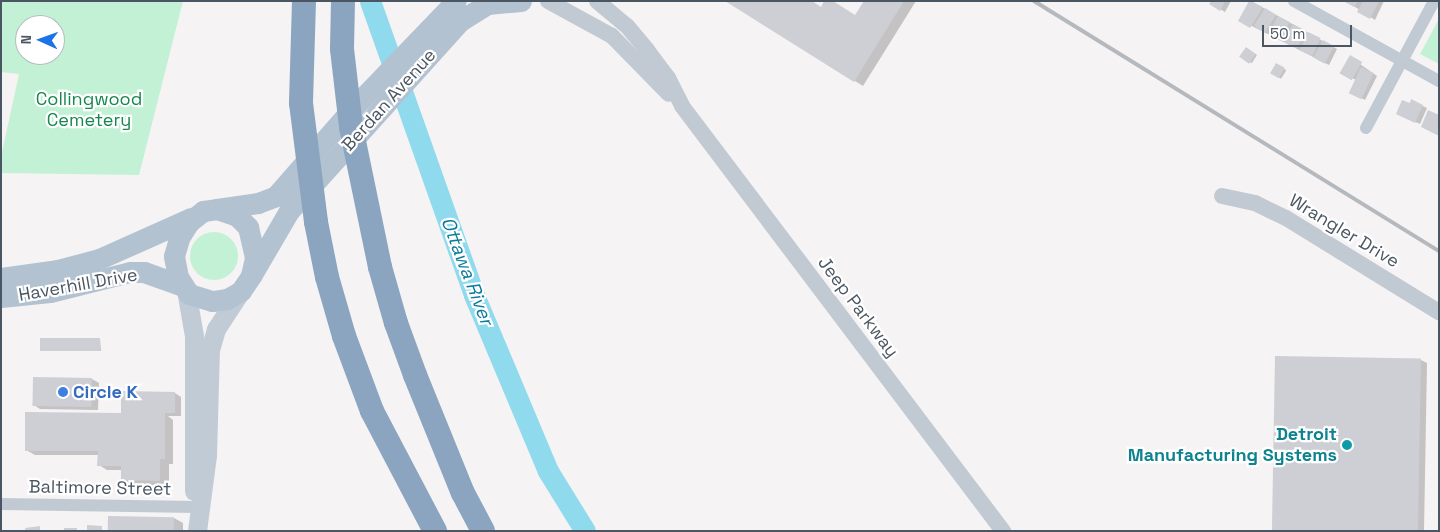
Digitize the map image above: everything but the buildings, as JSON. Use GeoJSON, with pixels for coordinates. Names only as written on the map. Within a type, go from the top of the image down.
{"type":"FeatureCollection","features":[{"type":"Feature","properties":{"kind":"highway"},"geometry":{"type":"LineString","coordinates":[[304,1],[301,103],[316,222],[327,277],[344,336],[368,402],[435,531]]}},
{"type":"Feature","properties":{"kind":"highway"},"geometry":{"type":"LineString","coordinates":[[343,1],[342,49],[358,171],[396,323],[463,493],[483,531]]}},
{"type":"Feature","properties":{"kind":"main road","name":"Berdan Avenue"},"geometry":{"type":"LineString","coordinates":[[246,284],[276,230],[304,193],[386,103],[456,1]]}},
{"type":"Feature","properties":{"kind":"main road","name":"Berdan Avenue"},"geometry":{"type":"LineString","coordinates":[[217,209],[258,203],[276,196],[379,82],[419,56],[473,10],[494,3],[521,1]]}},
{"type":"Feature","properties":{"kind":"main road"},"geometry":{"type":"LineString","coordinates":[[196,531],[197,507],[207,455],[210,350],[216,329],[246,284],[255,250],[248,227],[237,216],[217,209],[196,216],[179,238],[174,256],[184,288],[194,336],[193,485],[197,507]]}},
{"type":"Feature","properties":{"kind":"main road","name":"Haverhill Drive"},"geometry":{"type":"LineString","coordinates":[[1,278],[58,270],[99,259],[196,216]]}},
{"type":"Feature","properties":{"kind":"main road","name":"Haverhill Drive"},"geometry":{"type":"LineString","coordinates":[[1,297],[50,292],[130,272],[144,272],[184,288]]}},
{"type":"Feature","properties":{"kind":"main road"},"geometry":{"type":"LineString","coordinates":[[184,288],[196,298],[212,301],[227,299],[246,284]]}},
{"type":"Feature","properties":{"kind":"street","name":"Jeep Parkway"},"geometry":{"type":"LineString","coordinates":[[548,1],[612,36],[682,106],[1003,531]]}},
{"type":"Feature","properties":{"kind":"street","name":"Jeep Parkway"},"geometry":{"type":"LineString","coordinates":[[597,1],[627,26],[668,78],[682,106]]}},
{"type":"Feature","properties":{"kind":"street"},"geometry":{"type":"LineString","coordinates":[[1294,1],[1439,80]]}},
{"type":"Feature","properties":{"kind":"street"},"geometry":{"type":"LineString","coordinates":[[1366,128],[1434,1]]}},
{"type":"Feature","properties":{"kind":"street","name":"Wrangler Drive"},"geometry":{"type":"LineString","coordinates":[[1222,196],[1255,204],[1286,218],[1439,312]]}},
{"type":"Feature","properties":{"kind":"street","name":"Baltimore Street"},"geometry":{"type":"LineString","coordinates":[[1,504],[197,507]]}},
{"type":"Feature","properties":{"kind":"green space","name":"Collingwood Cemetery"},"geometry":{"type":"Polygon","coordinates":[[[1,1],[183,1],[139,175],[1,173],[1,157],[19,74],[1,72],[1,1]]]}},
{"type":"Feature","properties":{"kind":"green space"},"geometry":{"type":"Polygon","coordinates":[[[1439,19],[1439,64],[1420,54],[1439,19]]]}},
{"type":"Feature","properties":{"kind":"green space"},"geometry":{"type":"Polygon","coordinates":[[[209,232],[219,232],[228,236],[234,242],[238,256],[234,270],[228,276],[219,280],[209,280],[200,276],[194,270],[190,261],[190,251],[194,242],[200,236],[209,232]]]}},
{"type":"Feature","properties":{"kind":"waterway","name":"Ottawa River"},"geometry":{"type":"LineString","coordinates":[[370,1],[474,295],[548,471],[585,531]]}},
{"type":"Feature","properties":{"kind":"railway"},"geometry":{"type":"LineString","coordinates":[[1034,1],[1439,251]]}},
{"type":"Feature","properties":{"kind":"place","name":"Circle K"},"geometry":{"type":"Point","coordinates":[63,392]}},
{"type":"Feature","properties":{"kind":"place","name":"Detroit Manufacturing Systems"},"geometry":{"type":"Point","coordinates":[1347,445]}}]}
